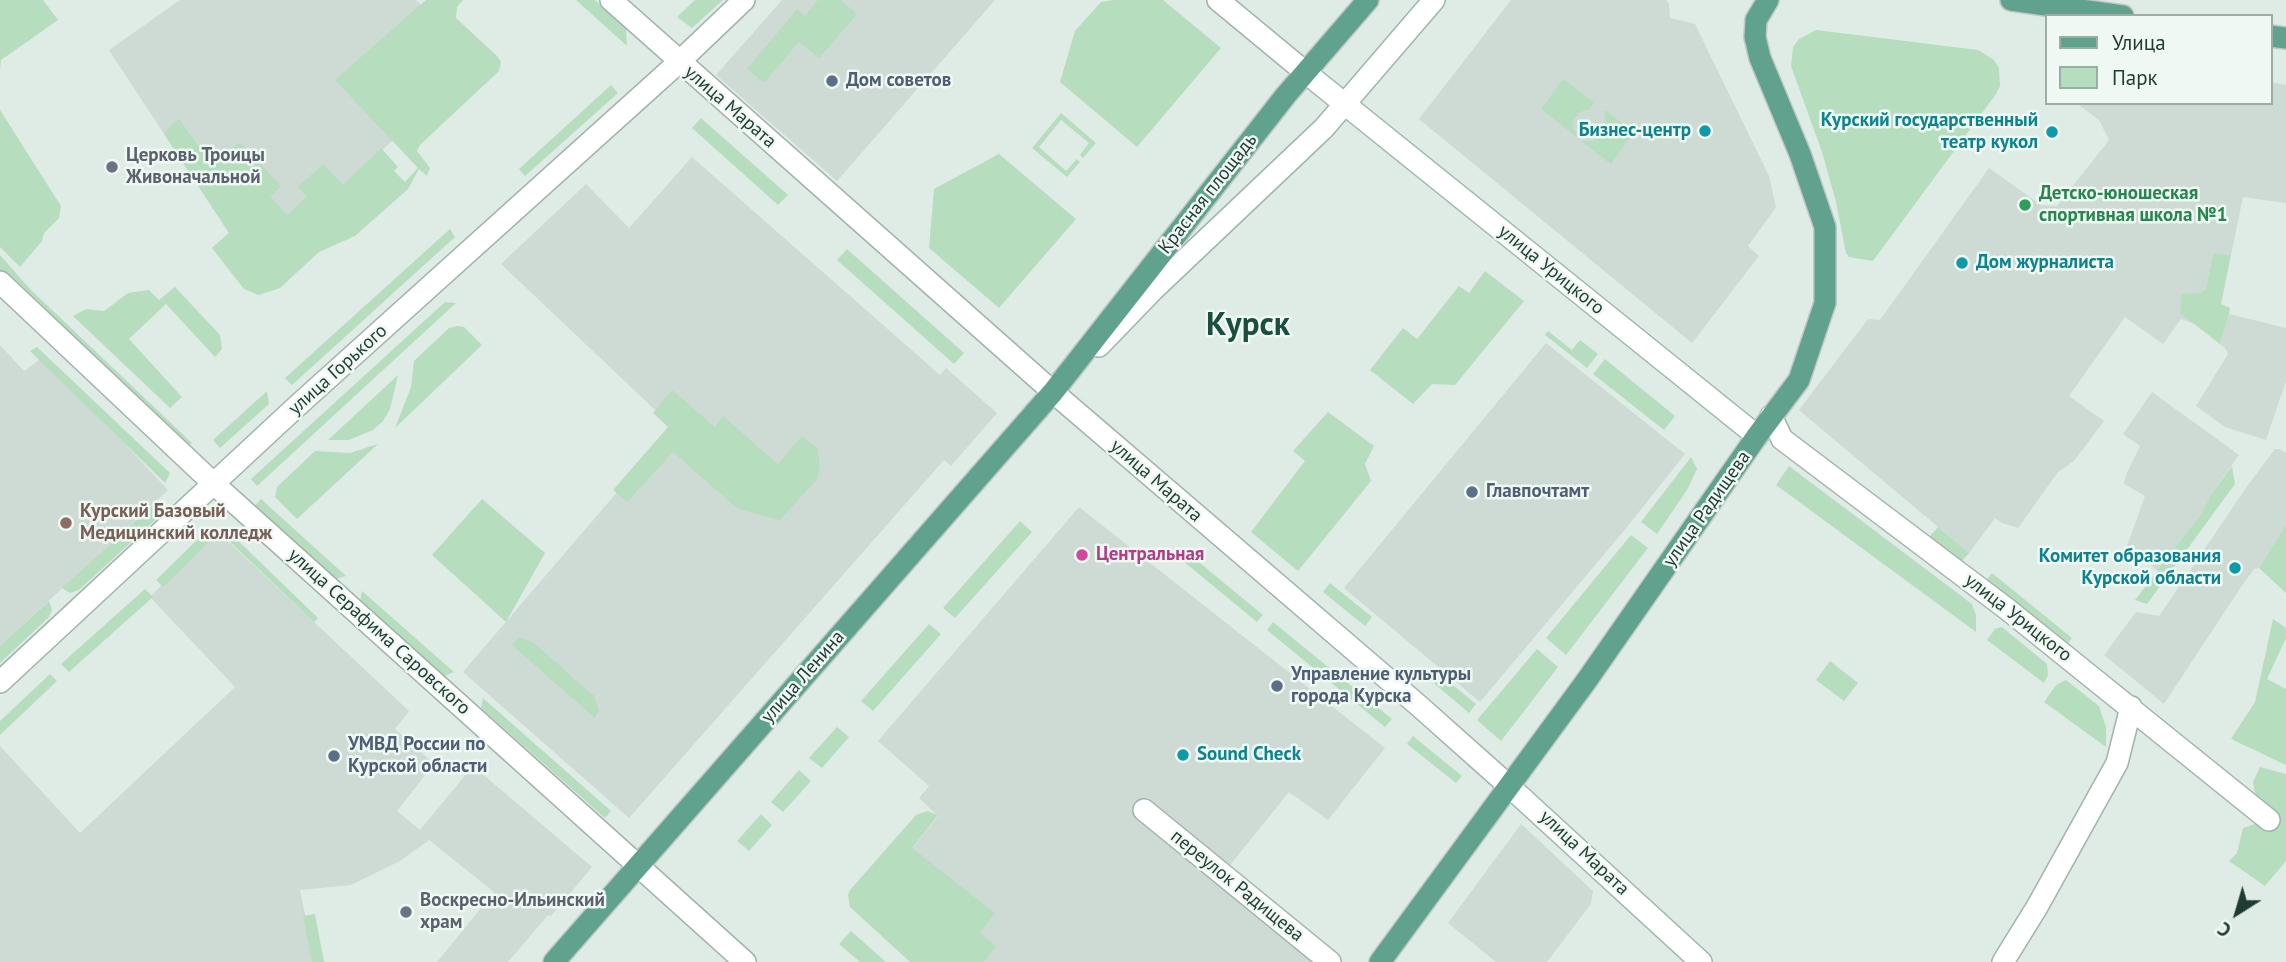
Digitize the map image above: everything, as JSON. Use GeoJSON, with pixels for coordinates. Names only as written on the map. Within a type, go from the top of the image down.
{"type":"FeatureCollection","features":[{"type":"Feature","properties":{"kind":"main road","name":"Красная площадь"},"geometry":{"type":"LineString","coordinates":[[1053,393],[1305,72],[1368,0]]}},
{"type":"Feature","properties":{"kind":"main road","name":"улица Радищева"},"geometry":{"type":"LineString","coordinates":[[1380,962],[1510,786],[1799,380],[1825,303],[1825,227],[1800,154],[1760,58],[1755,37],[1756,20],[1768,0]]}},
{"type":"Feature","properties":{"kind":"main road"},"geometry":{"type":"LineString","coordinates":[[2011,0],[2109,14]]}},
{"type":"Feature","properties":{"kind":"main road","name":"улица Ленина"},"geometry":{"type":"LineString","coordinates":[[554,962],[1053,393]]}},
{"type":"Feature","properties":{"kind":"street","name":"улица Марата"},"geometry":{"type":"LineString","coordinates":[[611,0],[1053,393],[1510,786],[1701,962]]}},
{"type":"Feature","properties":{"kind":"street","name":"улица Горького"},"geometry":{"type":"LineString","coordinates":[[0,682],[296,407],[679,62],[744,0]]}},
{"type":"Feature","properties":{"kind":"street"},"geometry":{"type":"LineString","coordinates":[[1218,0],[1305,72]]}},
{"type":"Feature","properties":{"kind":"street"},"geometry":{"type":"LineString","coordinates":[[1053,393],[1153,290],[1324,128],[1434,0]]}},
{"type":"Feature","properties":{"kind":"street","name":"улица Урицкого"},"geometry":{"type":"LineString","coordinates":[[1305,72],[1757,436]]}},
{"type":"Feature","properties":{"kind":"street","name":"улица Серафима Саровского"},"geometry":{"type":"LineString","coordinates":[[0,282],[214,484],[745,962]]}},
{"type":"Feature","properties":{"kind":"street","name":"улица Урицкого"},"geometry":{"type":"LineString","coordinates":[[1771,416],[1782,439],[1997,601],[2131,706],[2269,820]]}},
{"type":"Feature","properties":{"kind":"street"},"geometry":{"type":"LineString","coordinates":[[2003,962],[2117,763],[2131,706]]}},
{"type":"Feature","properties":{"kind":"street","name":"переулок Радищева"},"geometry":{"type":"LineString","coordinates":[[1144,810],[1330,962]]}},
{"type":"Feature","properties":{"kind":"shaded area"},"geometry":{"type":"Polygon","coordinates":[[[180,0],[416,0],[423,7],[395,138],[340,191],[229,269],[212,248],[229,233],[109,50],[180,0]]]}},
{"type":"Feature","properties":{"kind":"shaded area"},"geometry":{"type":"Polygon","coordinates":[[[782,0],[995,0],[837,181],[716,75],[782,0]]]}},
{"type":"Feature","properties":{"kind":"shaded area"},"geometry":{"type":"Polygon","coordinates":[[[1511,0],[1666,0],[1670,18],[1695,24],[1769,176],[1776,207],[1748,246],[1759,256],[1692,343],[1419,119],[1511,0]]]}},
{"type":"Feature","properties":{"kind":"shaded area"},"geometry":{"type":"Polygon","coordinates":[[[2272,82],[2286,85],[2286,203],[2243,197],[2231,255],[2213,253],[2195,324],[2181,319],[2163,344],[2125,317],[2069,396],[2104,421],[2074,461],[2058,472],[2018,528],[1995,518],[1969,553],[1799,410],[1868,319],[1880,320],[1989,168],[2041,205],[2057,206],[2109,140],[2099,120],[2079,105],[2272,105],[2272,82]]]}},
{"type":"Feature","properties":{"kind":"shaded area"},"geometry":{"type":"Polygon","coordinates":[[[692,157],[940,375],[946,368],[997,413],[951,466],[944,460],[629,818],[463,672],[673,427],[501,264],[586,184],[629,228],[692,157]]]}},
{"type":"Feature","properties":{"kind":"shaded area"},"geometry":{"type":"Polygon","coordinates":[[[2229,314],[2286,328],[2286,381],[2266,440],[2225,427],[2196,406],[2228,354],[2220,344],[2229,314]]]}},
{"type":"Feature","properties":{"kind":"shaded area","name":"Главпочтамт"},"geometry":{"type":"Polygon","coordinates":[[[1546,343],[1685,454],[1480,702],[1344,588],[1546,343]]]}},
{"type":"Feature","properties":{"kind":"shaded area","name":"Курский Базовый Медицинский колледж"},"geometry":{"type":"Polygon","coordinates":[[[0,345],[24,371],[43,357],[168,490],[0,646],[0,345]]]}},
{"type":"Feature","properties":{"kind":"shaded area"},"geometry":{"type":"Polygon","coordinates":[[[2152,392],[2239,455],[2210,496],[2201,514],[2158,571],[2127,546],[2145,496],[2124,484],[2140,446],[2123,434],[2152,392]]]}},
{"type":"Feature","properties":{"kind":"shaded area","name":"Комитет образования Курской области"},"geometry":{"type":"Polygon","coordinates":[[[2275,449],[2286,453],[2286,524],[2259,568],[2254,569],[2241,587],[2164,704],[2104,655],[2136,612],[2159,616],[2275,449]]]}},
{"type":"Feature","properties":{"kind":"shaded area"},"geometry":{"type":"Polygon","coordinates":[[[1079,507],[1385,748],[1328,820],[1289,792],[1222,875],[1329,962],[976,962],[906,856],[938,816],[919,798],[929,786],[878,741],[1079,507]]]}},
{"type":"Feature","properties":{"kind":"shaded area"},"geometry":{"type":"Polygon","coordinates":[[[216,530],[409,711],[395,729],[434,764],[397,811],[420,830],[473,766],[592,867],[508,962],[437,962],[494,892],[429,840],[400,861],[351,885],[300,890],[315,962],[0,962],[0,746],[80,833],[235,687],[150,597],[216,530]]]}},
{"type":"Feature","properties":{"kind":"shaded area"},"geometry":{"type":"Polygon","coordinates":[[[1521,824],[1593,891],[1591,904],[1547,962],[1496,962],[1448,923],[1521,824]]]}},
{"type":"Feature","properties":{"kind":"green space"},"geometry":{"type":"Polygon","coordinates":[[[0,0],[43,0],[58,20],[1,60],[0,70],[0,0]]]}},
{"type":"Feature","properties":{"kind":"green space"},"geometry":{"type":"Polygon","coordinates":[[[426,0],[463,0],[457,7],[456,18],[497,56],[501,62],[499,71],[420,145],[417,151],[430,168],[427,176],[419,169],[408,189],[355,236],[319,252],[280,288],[259,295],[244,289],[212,248],[229,233],[164,134],[179,119],[211,163],[239,143],[243,145],[281,186],[270,197],[287,215],[307,197],[298,187],[323,164],[343,185],[381,148],[398,167],[394,171],[405,182],[418,168],[335,80],[426,0]]]}},
{"type":"Feature","properties":{"kind":"green space"},"geometry":{"type":"Polygon","coordinates":[[[576,0],[595,0],[626,29],[627,46],[576,0]]]}},
{"type":"Feature","properties":{"kind":"green space"},"geometry":{"type":"Polygon","coordinates":[[[695,0],[723,0],[692,28],[677,17],[695,0]]]}},
{"type":"Feature","properties":{"kind":"green space"},"geometry":{"type":"Polygon","coordinates":[[[818,0],[841,0],[857,14],[819,58],[799,42],[764,83],[747,69],[797,9],[805,16],[818,0]]]}},
{"type":"Feature","properties":{"kind":"green space"},"geometry":{"type":"Polygon","coordinates":[[[1163,0],[1221,48],[1137,147],[1060,82],[1075,31],[1101,2],[1163,0]]]}},
{"type":"Feature","properties":{"kind":"green space"},"geometry":{"type":"Polygon","coordinates":[[[1816,30],[1978,50],[1994,60],[1999,68],[2000,86],[1996,94],[1873,261],[1849,257],[1846,253],[1822,152],[1791,66],[1793,47],[1799,39],[1816,30]]]}},
{"type":"Feature","properties":{"kind":"green space"},"geometry":{"type":"Polygon","coordinates":[[[1563,79],[1594,102],[1590,109],[1580,112],[1574,119],[1573,126],[1577,137],[1541,109],[1563,79]]]}},
{"type":"Feature","properties":{"kind":"green space"},"geometry":{"type":"Polygon","coordinates":[[[611,85],[618,93],[525,176],[519,169],[611,85]]]}},
{"type":"Feature","properties":{"kind":"green space"},"geometry":{"type":"Polygon","coordinates":[[[0,110],[61,206],[59,218],[44,233],[42,241],[20,267],[0,247],[0,110]]]}},
{"type":"Feature","properties":{"kind":"green space"},"geometry":{"type":"Polygon","coordinates":[[[1605,110],[1634,132],[1611,164],[1581,141],[1592,141],[1600,137],[1604,131],[1605,110]]]}},
{"type":"Feature","properties":{"kind":"green space"},"geometry":{"type":"Polygon","coordinates":[[[1061,113],[1096,143],[1083,158],[1080,155],[1089,143],[1061,120],[1039,147],[1066,171],[1077,159],[1080,162],[1067,177],[1032,148],[1061,113]]]}},
{"type":"Feature","properties":{"kind":"green space"},"geometry":{"type":"Polygon","coordinates":[[[701,118],[788,195],[778,205],[692,128],[701,118]]]}},
{"type":"Feature","properties":{"kind":"green space"},"geometry":{"type":"Polygon","coordinates":[[[999,154],[1076,219],[999,308],[929,248],[934,189],[999,154]]]}},
{"type":"Feature","properties":{"kind":"green space"},"geometry":{"type":"Polygon","coordinates":[[[450,229],[455,237],[292,385],[285,378],[450,229]]]}},
{"type":"Feature","properties":{"kind":"green space"},"geometry":{"type":"Polygon","coordinates":[[[847,249],[964,353],[954,364],[837,260],[847,249]]]}},
{"type":"Feature","properties":{"kind":"green space"},"geometry":{"type":"Polygon","coordinates":[[[2213,253],[2231,255],[2221,304],[2230,308],[2220,344],[2180,313],[2182,294],[2201,293],[2206,289],[2213,253]]]}},
{"type":"Feature","properties":{"kind":"green space"},"geometry":{"type":"Polygon","coordinates":[[[0,255],[31,290],[192,443],[186,448],[0,272],[0,255]]]}},
{"type":"Feature","properties":{"kind":"green space"},"geometry":{"type":"Polygon","coordinates":[[[1485,271],[1524,301],[1455,385],[1432,384],[1413,404],[1370,370],[1403,328],[1417,339],[1459,286],[1469,293],[1485,271]]]}},
{"type":"Feature","properties":{"kind":"green space"},"geometry":{"type":"Polygon","coordinates":[[[175,287],[220,335],[222,349],[215,357],[166,304],[129,339],[182,397],[170,408],[73,316],[86,309],[104,311],[128,293],[149,290],[159,300],[175,287]]]}},
{"type":"Feature","properties":{"kind":"green space"},"geometry":{"type":"Polygon","coordinates":[[[445,302],[456,303],[257,486],[251,479],[445,302]]]}},
{"type":"Feature","properties":{"kind":"green space"},"geometry":{"type":"Polygon","coordinates":[[[464,327],[482,345],[395,428],[411,387],[414,361],[449,328],[464,327]]]}},
{"type":"Feature","properties":{"kind":"green space"},"geometry":{"type":"Polygon","coordinates":[[[1548,331],[1572,350],[1580,340],[1598,354],[1587,368],[1545,335],[1548,331]]]}},
{"type":"Feature","properties":{"kind":"green space"},"geometry":{"type":"Polygon","coordinates":[[[37,347],[170,473],[165,483],[30,351],[37,347]]]}},
{"type":"Feature","properties":{"kind":"green space"},"geometry":{"type":"Polygon","coordinates":[[[1605,359],[1675,416],[1664,430],[1593,374],[1605,359]]]}},
{"type":"Feature","properties":{"kind":"green space"},"geometry":{"type":"Polygon","coordinates":[[[398,375],[390,409],[383,421],[373,430],[349,440],[328,440],[398,375]]]}},
{"type":"Feature","properties":{"kind":"green space"},"geometry":{"type":"Polygon","coordinates":[[[672,390],[715,427],[723,416],[778,464],[802,436],[818,449],[820,470],[817,479],[780,520],[738,509],[673,452],[627,502],[613,490],[668,427],[653,413],[672,390]]]}},
{"type":"Feature","properties":{"kind":"green space"},"geometry":{"type":"Polygon","coordinates":[[[267,391],[269,404],[220,448],[213,440],[267,391]]]}},
{"type":"Feature","properties":{"kind":"green space"},"geometry":{"type":"Polygon","coordinates":[[[1328,412],[1374,446],[1365,464],[1371,481],[1298,571],[1251,532],[1305,461],[1293,451],[1328,412]]]}},
{"type":"Feature","properties":{"kind":"green space"},"geometry":{"type":"Polygon","coordinates":[[[378,444],[297,519],[275,497],[277,487],[315,451],[350,453],[378,444]]]}},
{"type":"Feature","properties":{"kind":"green space"},"geometry":{"type":"Polygon","coordinates":[[[1691,457],[1697,469],[1687,490],[1657,534],[1641,522],[1691,457]]]}},
{"type":"Feature","properties":{"kind":"green space"},"geometry":{"type":"Polygon","coordinates":[[[1789,466],[1972,604],[1976,615],[1976,632],[1776,485],[1789,466]]]}},
{"type":"Feature","properties":{"kind":"green space"},"geometry":{"type":"Polygon","coordinates":[[[2232,466],[2235,484],[2147,604],[2135,600],[2201,514],[2210,496],[2232,466]]]}},
{"type":"Feature","properties":{"kind":"green space"},"geometry":{"type":"Polygon","coordinates":[[[261,499],[346,576],[336,579],[254,507],[261,499]]]}},
{"type":"Feature","properties":{"kind":"green space"},"geometry":{"type":"Polygon","coordinates":[[[482,499],[545,553],[506,622],[432,555],[482,499]]]}},
{"type":"Feature","properties":{"kind":"green space"},"geometry":{"type":"Polygon","coordinates":[[[157,501],[166,510],[79,590],[70,593],[62,588],[157,501]]]}},
{"type":"Feature","properties":{"kind":"green space"},"geometry":{"type":"Polygon","coordinates":[[[1020,521],[1032,532],[955,618],[943,608],[1020,521]]]}},
{"type":"Feature","properties":{"kind":"green space"},"geometry":{"type":"Polygon","coordinates":[[[2286,524],[2286,593],[2259,568],[2286,524]]]}},
{"type":"Feature","properties":{"kind":"green space"},"geometry":{"type":"Polygon","coordinates":[[[1938,527],[1969,553],[1961,562],[1930,536],[1938,527]]]}},
{"type":"Feature","properties":{"kind":"green space"},"geometry":{"type":"Polygon","coordinates":[[[229,532],[318,618],[314,622],[225,537],[229,532]]]}},
{"type":"Feature","properties":{"kind":"green space"},"geometry":{"type":"Polygon","coordinates":[[[204,533],[211,540],[163,587],[156,580],[204,533]]]}},
{"type":"Feature","properties":{"kind":"green space"},"geometry":{"type":"Polygon","coordinates":[[[1631,535],[1648,548],[1566,655],[1546,638],[1631,535]]]}},
{"type":"Feature","properties":{"kind":"green space"},"geometry":{"type":"Polygon","coordinates":[[[1189,554],[1263,615],[1257,622],[1183,561],[1189,554]]]}},
{"type":"Feature","properties":{"kind":"green space"},"geometry":{"type":"Polygon","coordinates":[[[1992,573],[2072,638],[2065,647],[1985,582],[1992,573]]]}},
{"type":"Feature","properties":{"kind":"green space"},"geometry":{"type":"Polygon","coordinates":[[[1330,583],[1372,617],[1365,626],[1323,592],[1330,583]]]}},
{"type":"Feature","properties":{"kind":"green space"},"geometry":{"type":"Polygon","coordinates":[[[145,589],[153,597],[69,672],[61,664],[145,589]]]}},
{"type":"Feature","properties":{"kind":"green space"},"geometry":{"type":"Polygon","coordinates":[[[362,591],[454,672],[444,676],[360,602],[362,591]]]}},
{"type":"Feature","properties":{"kind":"green space"},"geometry":{"type":"Polygon","coordinates":[[[49,601],[52,610],[49,617],[0,663],[0,646],[49,601]]]}},
{"type":"Feature","properties":{"kind":"green space"},"geometry":{"type":"Polygon","coordinates":[[[2273,619],[2286,628],[2286,638],[2267,679],[2286,689],[2286,765],[2231,739],[2255,702],[2273,619]]]}},
{"type":"Feature","properties":{"kind":"green space"},"geometry":{"type":"Polygon","coordinates":[[[1273,622],[1392,719],[1385,727],[1267,630],[1273,622]]]}},
{"type":"Feature","properties":{"kind":"green space"},"geometry":{"type":"Polygon","coordinates":[[[929,624],[941,634],[873,711],[861,701],[929,624]]]}},
{"type":"Feature","properties":{"kind":"green space"},"geometry":{"type":"Polygon","coordinates":[[[2002,627],[2047,664],[2048,675],[2044,683],[1987,640],[1995,629],[2002,627]]]}},
{"type":"Feature","properties":{"kind":"green space"},"geometry":{"type":"Polygon","coordinates":[[[520,637],[534,643],[594,696],[599,710],[595,718],[512,645],[520,637]]]}},
{"type":"Feature","properties":{"kind":"green space"},"geometry":{"type":"Polygon","coordinates":[[[1537,649],[1558,667],[1501,741],[1477,720],[1537,649]]]}},
{"type":"Feature","properties":{"kind":"green space"},"geometry":{"type":"Polygon","coordinates":[[[1830,661],[1858,683],[1844,701],[1816,680],[1830,661]]]}},
{"type":"Feature","properties":{"kind":"green space"},"geometry":{"type":"Polygon","coordinates":[[[1437,672],[1476,704],[1469,713],[1430,680],[1437,672]]]}},
{"type":"Feature","properties":{"kind":"green space"},"geometry":{"type":"Polygon","coordinates":[[[50,674],[57,681],[0,735],[0,721],[50,674]]]}},
{"type":"Feature","properties":{"kind":"green space"},"geometry":{"type":"Polygon","coordinates":[[[2066,680],[2099,706],[2106,727],[2106,747],[2044,702],[2056,685],[2066,680]]]}},
{"type":"Feature","properties":{"kind":"green space"},"geometry":{"type":"Polygon","coordinates":[[[483,698],[611,811],[605,818],[481,708],[483,698]]]}},
{"type":"Feature","properties":{"kind":"green space"},"geometry":{"type":"Polygon","coordinates":[[[837,727],[849,737],[822,768],[809,758],[837,727]]]}},
{"type":"Feature","properties":{"kind":"green space"},"geometry":{"type":"Polygon","coordinates":[[[1413,736],[1462,776],[1456,783],[1407,744],[1413,736]]]}},
{"type":"Feature","properties":{"kind":"green space"},"geometry":{"type":"Polygon","coordinates":[[[2260,767],[2286,774],[2286,861],[2265,886],[2229,861],[2237,853],[2243,828],[2261,822],[2253,782],[2260,767]]]}},
{"type":"Feature","properties":{"kind":"green space"},"geometry":{"type":"Polygon","coordinates":[[[799,770],[811,781],[783,812],[771,802],[799,770]]]}},
{"type":"Feature","properties":{"kind":"green space"},"geometry":{"type":"Polygon","coordinates":[[[927,811],[938,815],[912,848],[995,913],[980,933],[996,946],[984,962],[910,962],[850,907],[850,890],[916,815],[927,811]]]}},
{"type":"Feature","properties":{"kind":"green space"},"geometry":{"type":"Polygon","coordinates":[[[761,814],[772,825],[749,851],[737,841],[761,814]]]}},
{"type":"Feature","properties":{"kind":"green space"},"geometry":{"type":"Polygon","coordinates":[[[315,914],[324,962],[312,962],[303,916],[315,914]]]}},
{"type":"Feature","properties":{"kind":"green space"},"geometry":{"type":"Polygon","coordinates":[[[851,931],[886,962],[860,962],[839,944],[851,931]]]}},
{"type":"Feature","properties":{"kind":"place","name":"Дом советов"},"geometry":{"type":"Point","coordinates":[832,81]}},
{"type":"Feature","properties":{"kind":"place","name":"Бизнес-центр"},"geometry":{"type":"Point","coordinates":[1705,131]}},
{"type":"Feature","properties":{"kind":"place","name":"Курский государственный театр кукол"},"geometry":{"type":"Point","coordinates":[2052,132]}},
{"type":"Feature","properties":{"kind":"place","name":"Церковь Троицы Живоначальной"},"geometry":{"type":"Point","coordinates":[112,167]}},
{"type":"Feature","properties":{"kind":"place","name":"Детско-юношеская спортивная школа №1"},"geometry":{"type":"Point","coordinates":[2025,205]}},
{"type":"Feature","properties":{"kind":"place","name":"Дом журналиста"},"geometry":{"type":"Point","coordinates":[1962,263]}},
{"type":"Feature","properties":{"kind":"place","name":"Главпочтамт"},"geometry":{"type":"Point","coordinates":[1472,492]}},
{"type":"Feature","properties":{"kind":"place","name":"Курский Базовый Медицинский колледж"},"geometry":{"type":"Point","coordinates":[66,523]}},
{"type":"Feature","properties":{"kind":"place","name":"Центральная"},"geometry":{"type":"Point","coordinates":[1082,555]}},
{"type":"Feature","properties":{"kind":"place","name":"Комитет образования Курской области"},"geometry":{"type":"Point","coordinates":[2235,568]}},
{"type":"Feature","properties":{"kind":"place","name":"Управление культуры города Курска"},"geometry":{"type":"Point","coordinates":[1277,686]}},
{"type":"Feature","properties":{"kind":"place","name":"Sound Check"},"geometry":{"type":"Point","coordinates":[1183,755]}},
{"type":"Feature","properties":{"kind":"place","name":"УМВД России по Курской области"},"geometry":{"type":"Point","coordinates":[334,756]}},
{"type":"Feature","properties":{"kind":"place","name":"Воскресно-Ильинский храм"},"geometry":{"type":"Point","coordinates":[406,912]}},
{"type":"Feature","properties":{"kind":"district","name":"Курск"},"geometry":{"type":"Point","coordinates":[1248,326]}}]}
